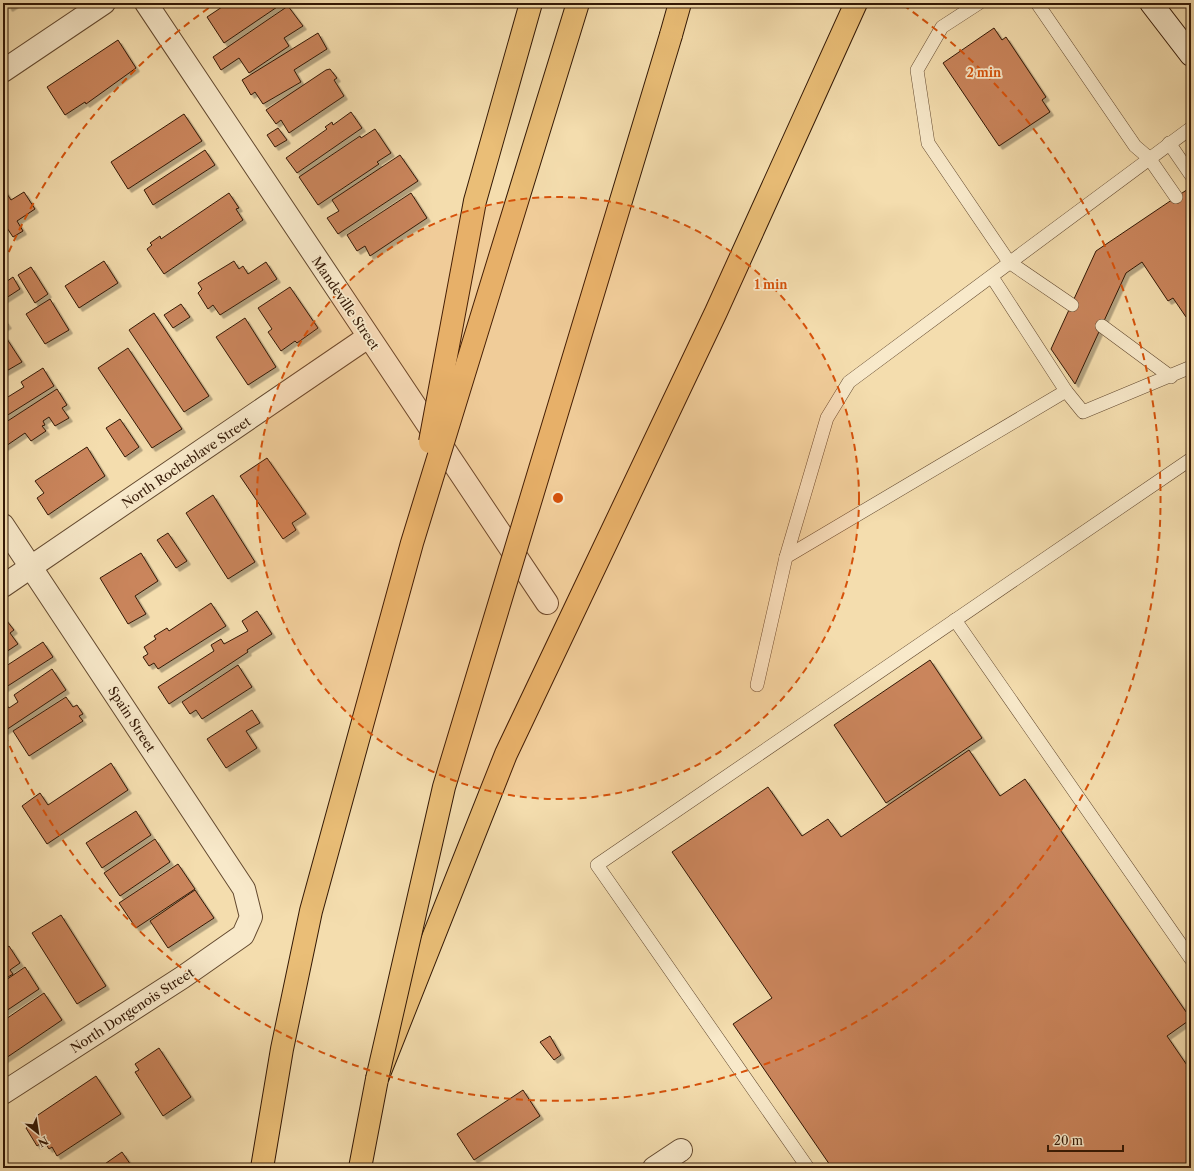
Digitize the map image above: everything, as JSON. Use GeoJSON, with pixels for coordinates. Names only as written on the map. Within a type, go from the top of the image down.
{"type":"FeatureCollection","features":[{"type":"Feature","properties":{"kind":"highway"},"geometry":{"type":"LineString","coordinates":[[412,543],[475,201],[532,3]]}},
{"type":"Feature","properties":{"kind":"highway"},"geometry":{"type":"LineString","coordinates":[[262,1168],[282,1049],[311,911],[412,543],[578,3]]}},
{"type":"Feature","properties":{"kind":"highway"},"geometry":{"type":"LineString","coordinates":[[360,1168],[377,1079],[444,787],[680,3]]}},
{"type":"Feature","properties":{"kind":"highway"},"geometry":{"type":"LineString","coordinates":[[377,1079],[506,754],[716,312],[856,3]]}},
{"type":"Feature","properties":{"kind":"street"},"geometry":{"type":"LineString","coordinates":[[3,71],[104,3]]}},
{"type":"Feature","properties":{"kind":"street","name":"Mandeville Street"},"geometry":{"type":"LineString","coordinates":[[146,3],[547,603]]}},
{"type":"Feature","properties":{"kind":"street"},"geometry":{"type":"LineString","coordinates":[[1151,3],[1191,55]]}},
{"type":"Feature","properties":{"kind":"street","name":"North Rocheblave Street"},"geometry":{"type":"LineString","coordinates":[[3,586],[368,337]]}},
{"type":"Feature","properties":{"kind":"street","name":"Spain Street"},"geometry":{"type":"LineString","coordinates":[[3,525],[244,889],[251,917]]}},
{"type":"Feature","properties":{"kind":"street","name":"North Dorgenois Street"},"geometry":{"type":"LineString","coordinates":[[3,1093],[183,977],[243,935],[251,917]]}},
{"type":"Feature","properties":{"kind":"street"},"geometry":{"type":"LineString","coordinates":[[654,1168],[680,1150]]}},
{"type":"Feature","properties":{"kind":"lane"},"geometry":{"type":"LineString","coordinates":[[980,3],[942,27],[917,70],[928,143],[1009,262],[1072,305]]}},
{"type":"Feature","properties":{"kind":"lane"},"geometry":{"type":"LineString","coordinates":[[1037,3],[1136,146],[1148,158],[1176,197]]}},
{"type":"Feature","properties":{"kind":"lane"},"geometry":{"type":"LineString","coordinates":[[757,685],[786,557],[827,418],[849,382],[992,277],[1009,262],[1148,158],[1191,128]]}},
{"type":"Feature","properties":{"kind":"lane"},"geometry":{"type":"LineString","coordinates":[[1170,144],[1191,175]]}},
{"type":"Feature","properties":{"kind":"lane"},"geometry":{"type":"LineString","coordinates":[[992,277],[1066,391],[1083,412],[1191,367]]}},
{"type":"Feature","properties":{"kind":"lane"},"geometry":{"type":"LineString","coordinates":[[1102,326],[1170,377]]}},
{"type":"Feature","properties":{"kind":"lane"},"geometry":{"type":"LineString","coordinates":[[786,557],[1066,391]]}},
{"type":"Feature","properties":{"kind":"lane"},"geometry":{"type":"LineString","coordinates":[[808,1168],[597,865],[1191,459]]}},
{"type":"Feature","properties":{"kind":"lane"},"geometry":{"type":"LineString","coordinates":[[955,620],[1191,959]]}},
{"type":"Feature","properties":{"kind":"building"},"geometry":{"type":"Polygon","coordinates":[[[6,3],[17,3],[9,8],[6,3]]]}},
{"type":"Feature","properties":{"kind":"building"},"geometry":{"type":"Polygon","coordinates":[[[228,3],[283,3],[224,43],[207,17],[228,3]]]}},
{"type":"Feature","properties":{"kind":"building"},"geometry":{"type":"Polygon","coordinates":[[[288,6],[303,26],[284,38],[289,46],[249,73],[239,58],[221,70],[213,57],[288,6]]]}},
{"type":"Feature","properties":{"kind":"building"},"geometry":{"type":"Polygon","coordinates":[[[994,28],[1002,40],[1006,37],[1046,97],[1042,100],[1050,112],[999,146],[943,63],[994,28]]]}},
{"type":"Feature","properties":{"kind":"building"},"geometry":{"type":"Polygon","coordinates":[[[318,33],[327,49],[294,70],[301,82],[263,104],[255,92],[251,95],[242,80],[318,33]]]}},
{"type":"Feature","properties":{"kind":"building"},"geometry":{"type":"Polygon","coordinates":[[[118,40],[136,68],[86,104],[85,102],[65,115],[47,87],[118,40]]]}},
{"type":"Feature","properties":{"kind":"building"},"geometry":{"type":"Polygon","coordinates":[[[330,69],[337,78],[334,80],[344,96],[289,133],[281,120],[276,124],[266,110],[326,70],[330,69]]]}},
{"type":"Feature","properties":{"kind":"building"},"geometry":{"type":"Polygon","coordinates":[[[351,112],[362,128],[297,173],[286,158],[327,129],[325,127],[332,122],[333,125],[351,112]]]}},
{"type":"Feature","properties":{"kind":"building"},"geometry":{"type":"Polygon","coordinates":[[[184,114],[202,141],[128,189],[111,162],[184,114]]]}},
{"type":"Feature","properties":{"kind":"building"},"geometry":{"type":"Polygon","coordinates":[[[278,128],[287,140],[275,147],[267,135],[278,128]]]}},
{"type":"Feature","properties":{"kind":"building"},"geometry":{"type":"Polygon","coordinates":[[[375,129],[391,153],[377,162],[379,164],[318,205],[299,177],[360,136],[361,138],[375,129]]]}},
{"type":"Feature","properties":{"kind":"building"},"geometry":{"type":"Polygon","coordinates":[[[205,150],[215,165],[153,205],[144,190],[205,150]]]}},
{"type":"Feature","properties":{"kind":"building"},"geometry":{"type":"Polygon","coordinates":[[[400,155],[418,181],[338,234],[327,218],[339,211],[332,200],[400,155]]]}},
{"type":"Feature","properties":{"kind":"building"},"geometry":{"type":"Polygon","coordinates":[[[1191,187],[1191,314],[1186,317],[1173,298],[1168,301],[1142,262],[1126,273],[1075,384],[1051,349],[1096,251],[1191,187]]]}},
{"type":"Feature","properties":{"kind":"building"},"geometry":{"type":"Polygon","coordinates":[[[3,188],[11,200],[24,192],[35,209],[17,221],[23,231],[13,237],[3,222],[3,188]]]}},
{"type":"Feature","properties":{"kind":"building"},"geometry":{"type":"Polygon","coordinates":[[[229,193],[239,208],[236,209],[243,220],[164,274],[147,249],[152,245],[150,243],[160,236],[161,239],[229,193]]]}},
{"type":"Feature","properties":{"kind":"building"},"geometry":{"type":"Polygon","coordinates":[[[411,193],[427,218],[370,256],[365,246],[357,251],[347,235],[411,193]]]}},
{"type":"Feature","properties":{"kind":"building"},"geometry":{"type":"Polygon","coordinates":[[[104,261],[118,283],[79,308],[65,286],[104,261]]]}},
{"type":"Feature","properties":{"kind":"building"},"geometry":{"type":"Polygon","coordinates":[[[234,261],[239,269],[243,266],[248,274],[266,262],[277,279],[220,315],[213,305],[208,309],[198,293],[202,289],[198,283],[234,261]]]}},
{"type":"Feature","properties":{"kind":"building"},"geometry":{"type":"Polygon","coordinates":[[[31,267],[48,294],[35,303],[18,275],[31,267]]]}},
{"type":"Feature","properties":{"kind":"building"},"geometry":{"type":"Polygon","coordinates":[[[13,277],[20,289],[3,300],[3,284],[13,277]]]}},
{"type":"Feature","properties":{"kind":"building"},"geometry":{"type":"Polygon","coordinates":[[[290,287],[318,328],[297,343],[295,341],[281,351],[268,332],[272,329],[258,308],[290,287]]]}},
{"type":"Feature","properties":{"kind":"building"},"geometry":{"type":"Polygon","coordinates":[[[50,299],[69,330],[45,344],[26,314],[50,299]]]}},
{"type":"Feature","properties":{"kind":"building"},"geometry":{"type":"Polygon","coordinates":[[[181,304],[190,317],[173,328],[164,315],[181,304]]]}},
{"type":"Feature","properties":{"kind":"building"},"geometry":{"type":"Polygon","coordinates":[[[154,313],[209,396],[184,412],[129,330],[154,313]]]}},
{"type":"Feature","properties":{"kind":"building"},"geometry":{"type":"Polygon","coordinates":[[[3,318],[8,325],[3,328],[3,318]]]}},
{"type":"Feature","properties":{"kind":"building"},"geometry":{"type":"Polygon","coordinates":[[[245,318],[276,367],[248,385],[216,337],[245,318]]]}},
{"type":"Feature","properties":{"kind":"building"},"geometry":{"type":"Polygon","coordinates":[[[5,336],[22,362],[3,373],[3,337],[5,336]]]}},
{"type":"Feature","properties":{"kind":"building"},"geometry":{"type":"Polygon","coordinates":[[[128,348],[182,429],[152,448],[98,368],[128,348]]]}},
{"type":"Feature","properties":{"kind":"building"},"geometry":{"type":"Polygon","coordinates":[[[43,368],[54,386],[3,418],[3,400],[24,387],[21,382],[43,368]]]}},
{"type":"Feature","properties":{"kind":"building"},"geometry":{"type":"Polygon","coordinates":[[[57,389],[67,405],[62,408],[69,418],[55,426],[49,417],[43,421],[45,425],[42,426],[46,431],[31,441],[25,433],[3,448],[3,424],[57,389]]]}},
{"type":"Feature","properties":{"kind":"building"},"geometry":{"type":"Polygon","coordinates":[[[120,419],[139,447],[125,457],[106,428],[120,419]]]}},
{"type":"Feature","properties":{"kind":"building"},"geometry":{"type":"Polygon","coordinates":[[[87,447],[105,476],[48,515],[37,498],[44,493],[35,481],[87,447]]]}},
{"type":"Feature","properties":{"kind":"building"},"geometry":{"type":"Polygon","coordinates":[[[267,458],[306,514],[292,523],[296,530],[283,539],[240,476],[267,458]]]}},
{"type":"Feature","properties":{"kind":"building"},"geometry":{"type":"Polygon","coordinates":[[[213,495],[255,562],[228,579],[186,513],[213,495]]]}},
{"type":"Feature","properties":{"kind":"building"},"geometry":{"type":"Polygon","coordinates":[[[168,533],[187,561],[176,568],[157,540],[168,533]]]}},
{"type":"Feature","properties":{"kind":"building"},"geometry":{"type":"Polygon","coordinates":[[[141,553],[158,581],[135,596],[146,614],[128,624],[100,578],[141,553]]]}},
{"type":"Feature","properties":{"kind":"building"},"geometry":{"type":"Polygon","coordinates":[[[211,603],[226,626],[158,669],[154,663],[149,666],[143,657],[148,654],[144,647],[156,639],[154,636],[167,628],[169,631],[211,603]]]}},
{"type":"Feature","properties":{"kind":"building"},"geometry":{"type":"Polygon","coordinates":[[[257,611],[272,634],[247,650],[248,652],[169,704],[158,687],[214,651],[211,645],[221,639],[224,644],[248,631],[242,621],[257,611]]]}},
{"type":"Feature","properties":{"kind":"building"},"geometry":{"type":"Polygon","coordinates":[[[3,616],[14,630],[10,633],[18,644],[3,654],[3,616]]]}},
{"type":"Feature","properties":{"kind":"building"},"geometry":{"type":"Polygon","coordinates":[[[43,642],[53,657],[3,689],[3,668],[43,642]]]}},
{"type":"Feature","properties":{"kind":"building"},"geometry":{"type":"Polygon","coordinates":[[[930,660],[982,738],[886,803],[834,725],[930,660]]]}},
{"type":"Feature","properties":{"kind":"building"},"geometry":{"type":"Polygon","coordinates":[[[238,665],[252,687],[202,719],[196,710],[190,714],[182,702],[238,665]]]}},
{"type":"Feature","properties":{"kind":"building"},"geometry":{"type":"Polygon","coordinates":[[[52,669],[66,690],[3,732],[3,706],[6,704],[9,708],[18,702],[14,695],[52,669]]]}},
{"type":"Feature","properties":{"kind":"building"},"geometry":{"type":"Polygon","coordinates":[[[66,697],[73,707],[77,705],[83,714],[79,716],[83,721],[29,756],[13,731],[66,697]]]}},
{"type":"Feature","properties":{"kind":"building"},"geometry":{"type":"Polygon","coordinates":[[[252,710],[260,723],[246,731],[257,748],[226,768],[207,739],[252,710]]]}},
{"type":"Feature","properties":{"kind":"building"},"geometry":{"type":"Polygon","coordinates":[[[969,750],[1000,796],[1025,779],[1191,1019],[1167,1036],[1191,1071],[1191,1168],[832,1168],[733,1024],[772,998],[672,852],[768,787],[802,836],[828,819],[841,837],[969,750]]]}},
{"type":"Feature","properties":{"kind":"building"},"geometry":{"type":"Polygon","coordinates":[[[111,763],[128,790],[47,844],[22,806],[40,793],[48,805],[111,763]]]}},
{"type":"Feature","properties":{"kind":"building"},"geometry":{"type":"Polygon","coordinates":[[[136,811],[151,835],[102,868],[86,843],[136,811]]]}},
{"type":"Feature","properties":{"kind":"building"},"geometry":{"type":"Polygon","coordinates":[[[155,839],[170,862],[120,896],[104,873],[155,839]]]}},
{"type":"Feature","properties":{"kind":"building"},"geometry":{"type":"Polygon","coordinates":[[[178,864],[195,889],[136,928],[119,903],[178,864]]]}},
{"type":"Feature","properties":{"kind":"building"},"geometry":{"type":"Polygon","coordinates":[[[195,890],[214,918],[168,948],[150,921],[195,890]]]}},
{"type":"Feature","properties":{"kind":"building"},"geometry":{"type":"Polygon","coordinates":[[[61,915],[106,986],[77,1004],[32,933],[61,915]]]}},
{"type":"Feature","properties":{"kind":"building"},"geometry":{"type":"Polygon","coordinates":[[[9,946],[20,963],[10,970],[13,974],[3,980],[3,950],[9,946]]]}},
{"type":"Feature","properties":{"kind":"building"},"geometry":{"type":"Polygon","coordinates":[[[25,967],[39,989],[3,1013],[3,982],[25,967]]]}},
{"type":"Feature","properties":{"kind":"building"},"geometry":{"type":"Polygon","coordinates":[[[44,993],[62,1020],[3,1060],[3,1021],[44,993]]]}},
{"type":"Feature","properties":{"kind":"building"},"geometry":{"type":"Polygon","coordinates":[[[550,1036],[561,1055],[554,1060],[540,1042],[550,1036]]]}},
{"type":"Feature","properties":{"kind":"building"},"geometry":{"type":"Polygon","coordinates":[[[159,1048],[191,1097],[163,1116],[135,1072],[139,1070],[135,1064],[159,1048]]]}},
{"type":"Feature","properties":{"kind":"building"},"geometry":{"type":"Polygon","coordinates":[[[96,1076],[121,1114],[57,1156],[52,1147],[49,1149],[44,1141],[37,1146],[26,1128],[37,1121],[35,1117],[96,1076]]]}},
{"type":"Feature","properties":{"kind":"building"},"geometry":{"type":"Polygon","coordinates":[[[523,1090],[540,1116],[474,1160],[457,1134],[523,1090]]]}},
{"type":"Feature","properties":{"kind":"building"},"geometry":{"type":"Polygon","coordinates":[[[122,1152],[133,1168],[99,1168],[122,1152]]]}}]}
